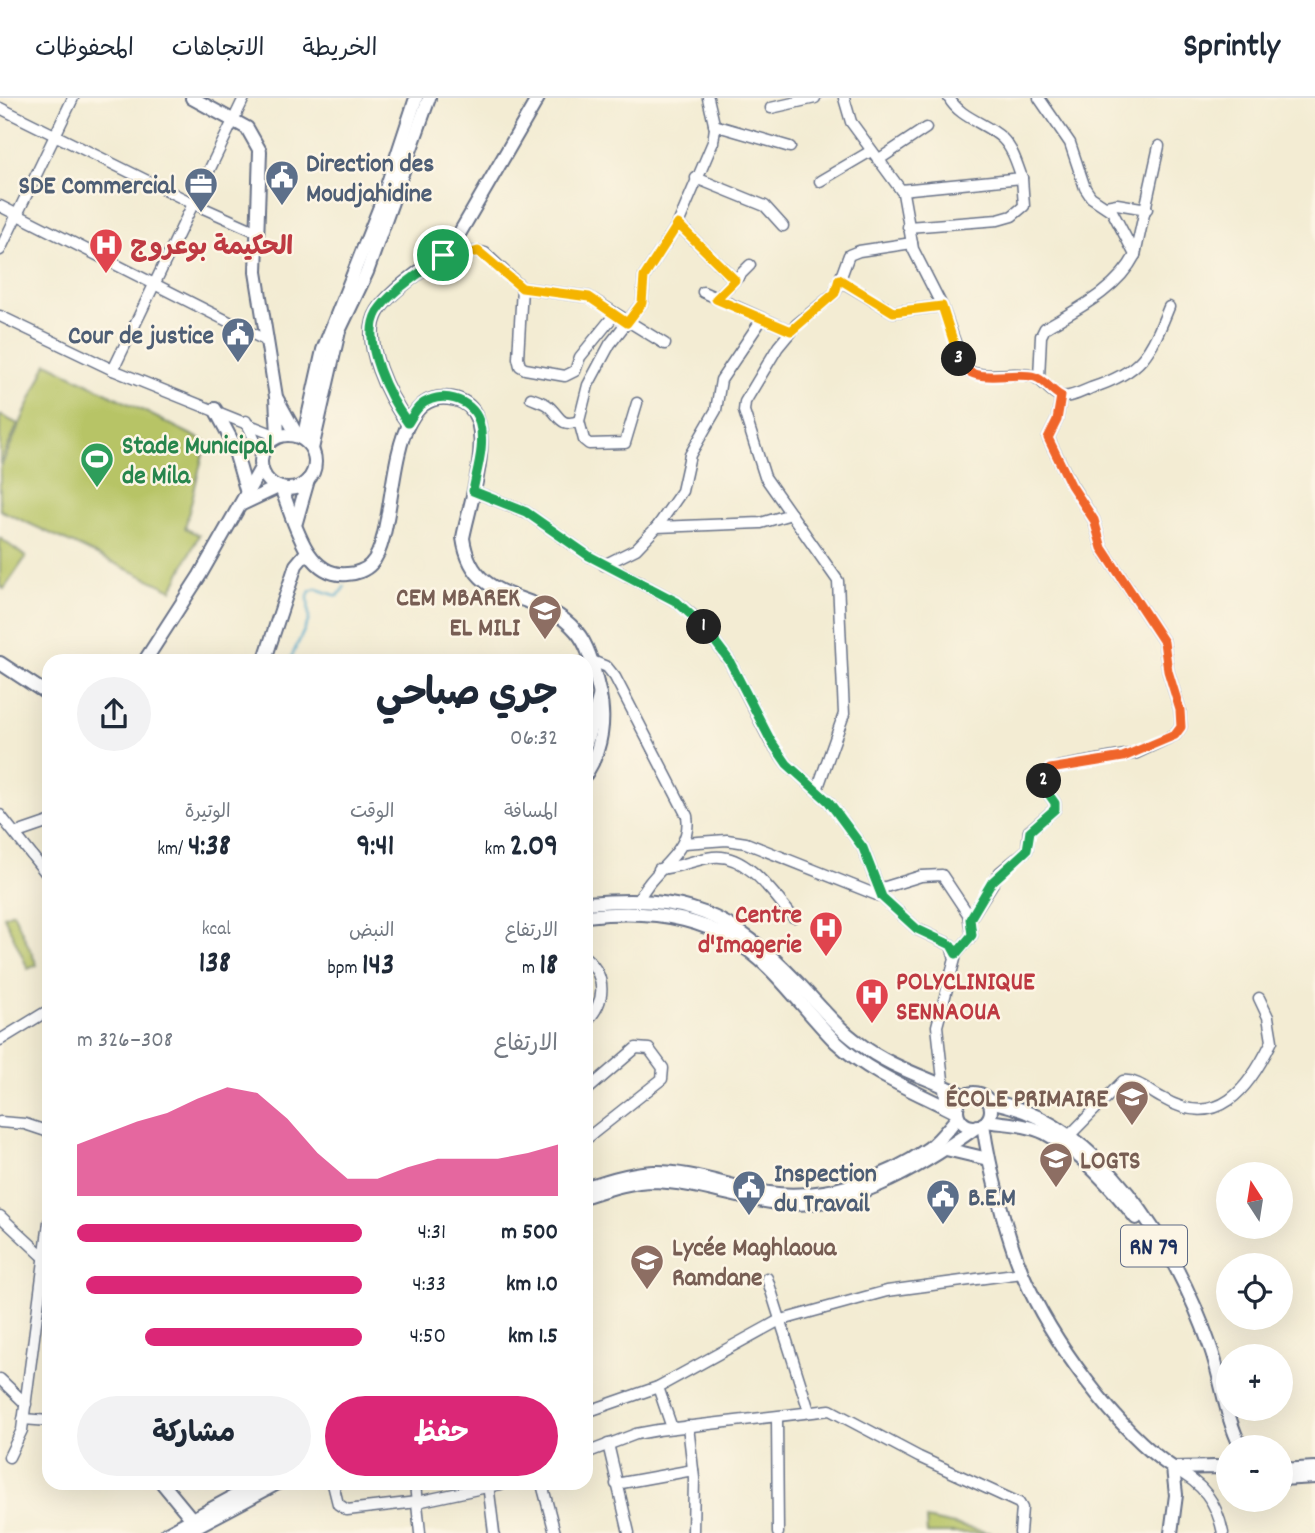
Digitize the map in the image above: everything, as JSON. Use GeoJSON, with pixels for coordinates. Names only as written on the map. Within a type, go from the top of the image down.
{"type":"FeatureCollection","features":[{"type":"Feature","properties":{"kind":"main road"},"geometry":{"type":"LineString","coordinates":[[192,98],[234,118],[247,128],[260,151],[255,231],[256,272],[276,397],[278,436]]}},
{"type":"Feature","properties":{"kind":"main road"},"geometry":{"type":"LineString","coordinates":[[398,173],[416,98]]}},
{"type":"Feature","properties":{"kind":"main road"},"geometry":{"type":"LineString","coordinates":[[296,522],[315,466],[312,449],[340,331],[398,173],[429,98]]}},
{"type":"Feature","properties":{"kind":"main road"},"geometry":{"type":"LineString","coordinates":[[408,423],[381,374],[374,349],[373,321],[388,301],[443,255],[472,213],[538,98]]}},
{"type":"Feature","properties":{"kind":"main road"},"geometry":{"type":"LineString","coordinates":[[300,437],[323,350],[386,206]]}},
{"type":"Feature","properties":{"kind":"main road"},"geometry":{"type":"LineString","coordinates":[[276,397],[300,437],[312,449]]}},
{"type":"Feature","properties":{"kind":"main road"},"geometry":{"type":"LineString","coordinates":[[300,437],[278,436],[267,443],[261,454],[261,468],[267,480],[279,488],[296,522],[306,552],[320,566],[332,573],[345,575],[371,565],[382,544],[395,462],[408,423],[423,403],[440,397],[465,402],[474,411],[481,437],[463,538],[470,567],[478,578],[490,585],[563,619],[579,634],[587,654]]}},
{"type":"Feature","properties":{"kind":"main road"},"geometry":{"type":"LineString","coordinates":[[215,409],[232,441],[244,498]]}},
{"type":"Feature","properties":{"kind":"main road"},"geometry":{"type":"LineString","coordinates":[[150,654],[261,468]]}},
{"type":"Feature","properties":{"kind":"main road"},"geometry":{"type":"LineString","coordinates":[[244,498],[279,488],[290,489],[308,481]]}},
{"type":"Feature","properties":{"kind":"main road"},"geometry":{"type":"LineString","coordinates":[[267,654],[296,565],[306,552]]}},
{"type":"Feature","properties":{"kind":"main road"},"geometry":{"type":"LineString","coordinates":[[0,663],[42,690]]}},
{"type":"Feature","properties":{"kind":"main road"},"geometry":{"type":"LineString","coordinates":[[593,670],[604,709],[593,761]]}},
{"type":"Feature","properties":{"kind":"main road"},"geometry":{"type":"LineString","coordinates":[[593,718],[600,693]]}},
{"type":"Feature","properties":{"kind":"main road"},"geometry":{"type":"LineString","coordinates":[[593,903],[639,900],[690,906],[735,927],[780,964],[859,1044],[880,1058],[965,1096],[980,1094],[988,1101],[1039,1116],[1069,1133],[1127,1193],[1166,1251],[1211,1347],[1236,1435]]}},
{"type":"Feature","properties":{"kind":"main road"},"geometry":{"type":"LineString","coordinates":[[593,915],[638,912],[666,914],[720,931],[768,966],[838,1044],[857,1058],[954,1112],[964,1124],[983,1124]]}},
{"type":"Feature","properties":{"kind":"main road"},"geometry":{"type":"LineString","coordinates":[[593,1185],[624,1176],[655,1172],[769,1193],[797,1195],[828,1190],[862,1181],[920,1154],[936,1142],[965,1096]]}},
{"type":"Feature","properties":{"kind":"main road"},"geometry":{"type":"LineString","coordinates":[[593,1194],[652,1181],[773,1203],[833,1200],[880,1184],[946,1149],[983,1124],[991,1111],[988,1101]]}},
{"type":"Feature","properties":{"kind":"main road"},"geometry":{"type":"LineString","coordinates":[[983,1124],[988,1159],[1022,1273],[1052,1326],[1105,1403],[1150,1450],[1174,1468],[1216,1467]]}},
{"type":"Feature","properties":{"kind":"main road","name":"RN 79"},"geometry":{"type":"LineString","coordinates":[[983,1124],[1030,1128],[1046,1133],[1101,1179],[1143,1226],[1181,1293],[1230,1435]]}},
{"type":"Feature","properties":{"kind":"main road"},"geometry":{"type":"LineString","coordinates":[[946,1149],[988,1159]]}},
{"type":"Feature","properties":{"kind":"main road"},"geometry":{"type":"LineString","coordinates":[[1171,1533],[1176,1495],[1174,1468]]}},
{"type":"Feature","properties":{"kind":"main road"},"geometry":{"type":"LineString","coordinates":[[1293,1469],[1315,1468]]}},
{"type":"Feature","properties":{"kind":"main road"},"geometry":{"type":"LineString","coordinates":[[1293,1478],[1315,1477]]}},
{"type":"Feature","properties":{"kind":"main road"},"geometry":{"type":"LineString","coordinates":[[168,1490],[195,1522]]}},
{"type":"Feature","properties":{"kind":"main road"},"geometry":{"type":"LineString","coordinates":[[167,1533],[195,1522],[248,1490]]}},
{"type":"Feature","properties":{"kind":"main road"},"geometry":{"type":"LineString","coordinates":[[213,1512],[262,1490]]}},
{"type":"Feature","properties":{"kind":"main road"},"geometry":{"type":"LineString","coordinates":[[184,1533],[195,1522]]}},
{"type":"Feature","properties":{"kind":"street"},"geometry":{"type":"LineString","coordinates":[[0,250],[73,98]]}},
{"type":"Feature","properties":{"kind":"street"},"geometry":{"type":"LineString","coordinates":[[113,370],[153,281],[244,98]]}},
{"type":"Feature","properties":{"kind":"street"},"geometry":{"type":"LineString","coordinates":[[637,403],[627,439],[620,445],[589,444],[584,440],[579,421],[596,367],[642,303],[644,277],[678,224],[713,142],[714,125],[708,98]]}},
{"type":"Feature","properties":{"kind":"street"},"geometry":{"type":"LineString","coordinates":[[771,108],[815,98]]}},
{"type":"Feature","properties":{"kind":"street"},"geometry":{"type":"LineString","coordinates":[[844,98],[847,116],[901,190],[912,243],[942,306],[965,370],[985,376],[1014,373],[1039,378],[1061,396]]}},
{"type":"Feature","properties":{"kind":"street"},"geometry":{"type":"LineString","coordinates":[[908,227],[998,220],[1012,216],[1024,206],[1022,178],[1009,146],[1001,137],[961,112],[949,98]]}},
{"type":"Feature","properties":{"kind":"street"},"geometry":{"type":"LineString","coordinates":[[1039,98],[1070,143],[1091,197],[1107,206],[1133,246],[1135,255]]}},
{"type":"Feature","properties":{"kind":"street"},"geometry":{"type":"LineString","coordinates":[[0,108],[192,203],[255,231]]}},
{"type":"Feature","properties":{"kind":"street"},"geometry":{"type":"LineString","coordinates":[[714,125],[790,146]]}},
{"type":"Feature","properties":{"kind":"street"},"geometry":{"type":"LineString","coordinates":[[820,181],[926,128]]}},
{"type":"Feature","properties":{"kind":"street"},"geometry":{"type":"LineString","coordinates":[[1039,378],[1041,336],[1045,328],[1095,298],[1128,266],[1135,255],[1159,146]]}},
{"type":"Feature","properties":{"kind":"street"},"geometry":{"type":"LineString","coordinates":[[696,178],[765,206],[783,226]]}},
{"type":"Feature","properties":{"kind":"street"},"geometry":{"type":"LineString","coordinates":[[901,190],[1022,178]]}},
{"type":"Feature","properties":{"kind":"street"},"geometry":{"type":"LineString","coordinates":[[1107,206],[1118,204],[1147,209]]}},
{"type":"Feature","properties":{"kind":"street"},"geometry":{"type":"LineString","coordinates":[[0,206],[153,281],[265,340]]}},
{"type":"Feature","properties":{"kind":"street"},"geometry":{"type":"LineString","coordinates":[[678,224],[735,280]]}},
{"type":"Feature","properties":{"kind":"street"},"geometry":{"type":"LineString","coordinates":[[817,790],[844,714],[839,587],[834,572],[811,547],[765,477],[744,411],[747,396],[791,331],[835,293],[845,259],[854,252],[912,243]]}},
{"type":"Feature","properties":{"kind":"street"},"geometry":{"type":"LineString","coordinates":[[443,255],[456,258],[478,251],[485,253],[522,288],[589,297],[627,323],[665,344]]}},
{"type":"Feature","properties":{"kind":"street"},"geometry":{"type":"LineString","coordinates":[[716,299],[750,265]]}},
{"type":"Feature","properties":{"kind":"street"},"geometry":{"type":"LineString","coordinates":[[839,279],[893,312],[942,306]]}},
{"type":"Feature","properties":{"kind":"street"},"geometry":{"type":"LineString","coordinates":[[522,288],[518,358],[520,366],[525,369],[565,376],[575,372],[580,358],[615,314]]}},
{"type":"Feature","properties":{"kind":"street"},"geometry":{"type":"LineString","coordinates":[[703,292],[791,331]]}},
{"type":"Feature","properties":{"kind":"street"},"geometry":{"type":"LineString","coordinates":[[1061,396],[1110,383],[1141,364],[1156,340],[1169,307]]}},
{"type":"Feature","properties":{"kind":"street"},"geometry":{"type":"LineString","coordinates":[[0,316],[113,370],[278,436]]}},
{"type":"Feature","properties":{"kind":"street"},"geometry":{"type":"LineString","coordinates":[[604,565],[636,549],[657,527],[682,491],[690,455],[716,410],[721,380],[762,319]]}},
{"type":"Feature","properties":{"kind":"street"},"geometry":{"type":"LineString","coordinates":[[970,919],[1000,872],[1027,850],[1030,831],[1055,809],[1055,803],[1045,789],[1043,779],[1050,769],[1137,753],[1175,735],[1181,727],[1179,701],[1168,671],[1164,642],[1102,548],[1094,520],[1071,485],[1048,438],[1057,420],[1061,396]]}},
{"type":"Feature","properties":{"kind":"street"},"geometry":{"type":"LineString","coordinates":[[531,398],[546,404],[561,422],[569,425],[579,421]]}},
{"type":"Feature","properties":{"kind":"street"},"geometry":{"type":"LineString","coordinates":[[246,421],[261,454]]}},
{"type":"Feature","properties":{"kind":"street"},"geometry":{"type":"LineString","coordinates":[[473,491],[526,512],[604,565],[677,602],[699,621],[729,660],[771,741],[787,764],[841,816],[863,848],[881,893],[917,929],[951,945],[956,954]]}},
{"type":"Feature","properties":{"kind":"street"},"geometry":{"type":"LineString","coordinates":[[657,527],[693,528],[761,523],[791,514]]}},
{"type":"Feature","properties":{"kind":"street"},"geometry":{"type":"LineString","coordinates":[[593,661],[607,667],[615,677],[681,801],[688,825],[684,844],[647,883],[639,900]]}},
{"type":"Feature","properties":{"kind":"street"},"geometry":{"type":"LineString","coordinates":[[0,815],[42,867]]}},
{"type":"Feature","properties":{"kind":"street"},"geometry":{"type":"LineString","coordinates":[[17,833],[42,824]]}},
{"type":"Feature","properties":{"kind":"street"},"geometry":{"type":"LineString","coordinates":[[684,844],[727,840],[746,843],[881,893],[921,876],[942,875],[970,919],[972,935],[956,954],[937,1026],[937,1047],[944,1085],[954,1112]]}},
{"type":"Feature","properties":{"kind":"street"},"geometry":{"type":"LineString","coordinates":[[659,869],[711,857],[732,859],[761,881],[793,917]]}},
{"type":"Feature","properties":{"kind":"street"},"geometry":{"type":"LineString","coordinates":[[593,964],[602,980],[602,993],[593,1009]]}},
{"type":"Feature","properties":{"kind":"street"},"geometry":{"type":"LineString","coordinates":[[1062,1146],[1069,1133],[1123,1081],[1134,1082],[1181,1110],[1208,1111],[1224,1105],[1241,1090],[1272,1041],[1268,1017],[1259,998]]}},
{"type":"Feature","properties":{"kind":"street"},"geometry":{"type":"LineString","coordinates":[[0,1040],[42,1014]]}},
{"type":"Feature","properties":{"kind":"street"},"geometry":{"type":"LineString","coordinates":[[593,1085],[636,1048],[649,1049],[663,1068],[662,1079],[593,1133]]}},
{"type":"Feature","properties":{"kind":"street"},"geometry":{"type":"LineString","coordinates":[[0,1122],[25,1124],[42,1130]]}},
{"type":"Feature","properties":{"kind":"street"},"geometry":{"type":"LineString","coordinates":[[0,1216],[42,1255]]}},
{"type":"Feature","properties":{"kind":"street"},"geometry":{"type":"LineString","coordinates":[[593,1410],[658,1387],[778,1321],[887,1291],[1022,1273]]}},
{"type":"Feature","properties":{"kind":"street"},"geometry":{"type":"LineString","coordinates":[[766,1278],[808,1411]]}},
{"type":"Feature","properties":{"kind":"street"},"geometry":{"type":"LineString","coordinates":[[9,1457],[18,1443],[26,1404],[42,1281]]}},
{"type":"Feature","properties":{"kind":"street"},"geometry":{"type":"LineString","coordinates":[[0,1379],[26,1404]]}},
{"type":"Feature","properties":{"kind":"street"},"geometry":{"type":"LineString","coordinates":[[658,1387],[672,1428]]}},
{"type":"Feature","properties":{"kind":"street"},"geometry":{"type":"LineString","coordinates":[[593,1450],[636,1434],[777,1418],[819,1409],[840,1414],[919,1457],[1019,1503],[1022,1508],[1020,1533]]}},
{"type":"Feature","properties":{"kind":"street"},"geometry":{"type":"LineString","coordinates":[[777,1418],[778,1533]]}},
{"type":"Feature","properties":{"kind":"street"},"geometry":{"type":"LineString","coordinates":[[23,1419],[42,1420]]}},
{"type":"Feature","properties":{"kind":"street"},"geometry":{"type":"LineString","coordinates":[[688,1426],[694,1470],[694,1533]]}},
{"type":"Feature","properties":{"kind":"street"},"geometry":{"type":"LineString","coordinates":[[608,1444],[629,1533]]}},
{"type":"Feature","properties":{"kind":"street"},"geometry":{"type":"LineString","coordinates":[[1174,1468],[1195,1480],[1210,1494],[1223,1533]]}},
{"type":"Feature","properties":{"kind":"street"},"geometry":{"type":"LineString","coordinates":[[616,1484],[694,1470]]}},
{"type":"Feature","properties":{"kind":"street"},"geometry":{"type":"LineString","coordinates":[[334,1490],[338,1504],[347,1510],[417,1502],[471,1490]]}},
{"type":"Feature","properties":{"kind":"street"},"geometry":{"type":"LineString","coordinates":[[416,1490],[420,1533]]}},
{"type":"Feature","properties":{"kind":"street"},"geometry":{"type":"LineString","coordinates":[[489,1490],[494,1533]]}},
{"type":"Feature","properties":{"kind":"street"},"geometry":{"type":"LineString","coordinates":[[544,1490],[555,1533]]}},
{"type":"Feature","properties":{"kind":"green space","name":"Stade Municipal de Mila"},"geometry":{"type":"Polygon","coordinates":[[[47,363],[206,442],[185,528],[199,535],[172,590],[0,510],[0,469],[47,363]]]}},
{"type":"Feature","properties":{"kind":"green space"},"geometry":{"type":"Polygon","coordinates":[[[0,415],[18,424],[0,464],[0,415]]]}},
{"type":"Feature","properties":{"kind":"green space"},"geometry":{"type":"Polygon","coordinates":[[[0,538],[26,557],[4,589],[0,586],[0,538]]]}},
{"type":"Feature","properties":{"kind":"green space"},"geometry":{"type":"Polygon","coordinates":[[[13,912],[37,965],[28,969],[4,916],[13,912]]]}},
{"type":"Feature","properties":{"kind":"green space"},"geometry":{"type":"Polygon","coordinates":[[[926,1519],[992,1533],[927,1533],[926,1519]]]}},
{"type":"Feature","properties":{"kind":"waterway"},"geometry":{"type":"LineString","coordinates":[[293,654],[309,620],[310,591],[316,589],[338,596],[345,586]]}},
{"type":"Feature","properties":{"kind":"place","name":"Direction des Moudjahidine"},"geometry":{"type":"Point","coordinates":[282,207]}},
{"type":"Feature","properties":{"kind":"place","name":"SDE Commercial"},"geometry":{"type":"Point","coordinates":[201,214]}},
{"type":"Feature","properties":{"kind":"place","name":"الحكيمة بوعروج"},"geometry":{"type":"Point","coordinates":[106,275]}},
{"type":"Feature","properties":{"kind":"place","name":"Cour de justice"},"geometry":{"type":"Point","coordinates":[238,364]}},
{"type":"Feature","properties":{"kind":"place","name":"Stade Municipal de Mila"},"geometry":{"type":"Point","coordinates":[97,489]}},
{"type":"Feature","properties":{"kind":"place","name":"CEM MBAREK EL MILI"},"geometry":{"type":"Point","coordinates":[545,641]}},
{"type":"Feature","properties":{"kind":"place","name":"Centre d'Imagerie"},"geometry":{"type":"Point","coordinates":[826,958]}},
{"type":"Feature","properties":{"kind":"place","name":"POLYCLINIQUE SENNAOUA"},"geometry":{"type":"Point","coordinates":[872,1025]}},
{"type":"Feature","properties":{"kind":"place","name":"ÉCOLE PRIMAIRE"},"geometry":{"type":"Point","coordinates":[1132,1127]}},
{"type":"Feature","properties":{"kind":"place","name":"LOGTS"},"geometry":{"type":"Point","coordinates":[1056,1189]}},
{"type":"Feature","properties":{"kind":"place","name":"Inspection du Travail"},"geometry":{"type":"Point","coordinates":[749,1217]}},
{"type":"Feature","properties":{"kind":"place","name":"B.E.M"},"geometry":{"type":"Point","coordinates":[943,1226]}},
{"type":"Feature","properties":{"kind":"place","name":"Lycée Maghlaoua Ramdane"},"geometry":{"type":"Point","coordinates":[647,1291]}},
{"type":"Feature","properties":{"kind":"route"},"geometry":{"type":"LineString","coordinates":[[678,224],[735,280],[716,299],[791,331],[835,293],[839,279],[871,296],[893,312],[942,306],[965,370],[985,376],[1014,373],[1029,375],[1039,378],[1061,396],[1057,420],[1048,438],[1071,485],[1094,520],[1102,548],[1164,642],[1168,671],[1177,691],[1180,710],[1181,727],[1178,732],[1137,753],[1050,769],[1043,779],[1045,789],[1055,803],[1055,809],[1030,831],[1027,836],[1027,850],[992,882],[970,919],[972,935],[965,947],[956,954],[951,945],[917,929],[882,897],[863,848],[841,816],[787,764],[748,702],[729,660],[699,621],[677,602],[604,565],[526,512],[473,491],[481,437],[474,411],[465,402],[440,397],[431,400],[418,408],[408,423],[399,411],[381,374],[374,349],[373,321],[378,310],[443,255],[456,258],[478,251],[485,253],[522,288],[534,292],[589,297],[627,323],[645,295],[644,277],[660,256],[678,224]]}}]}
